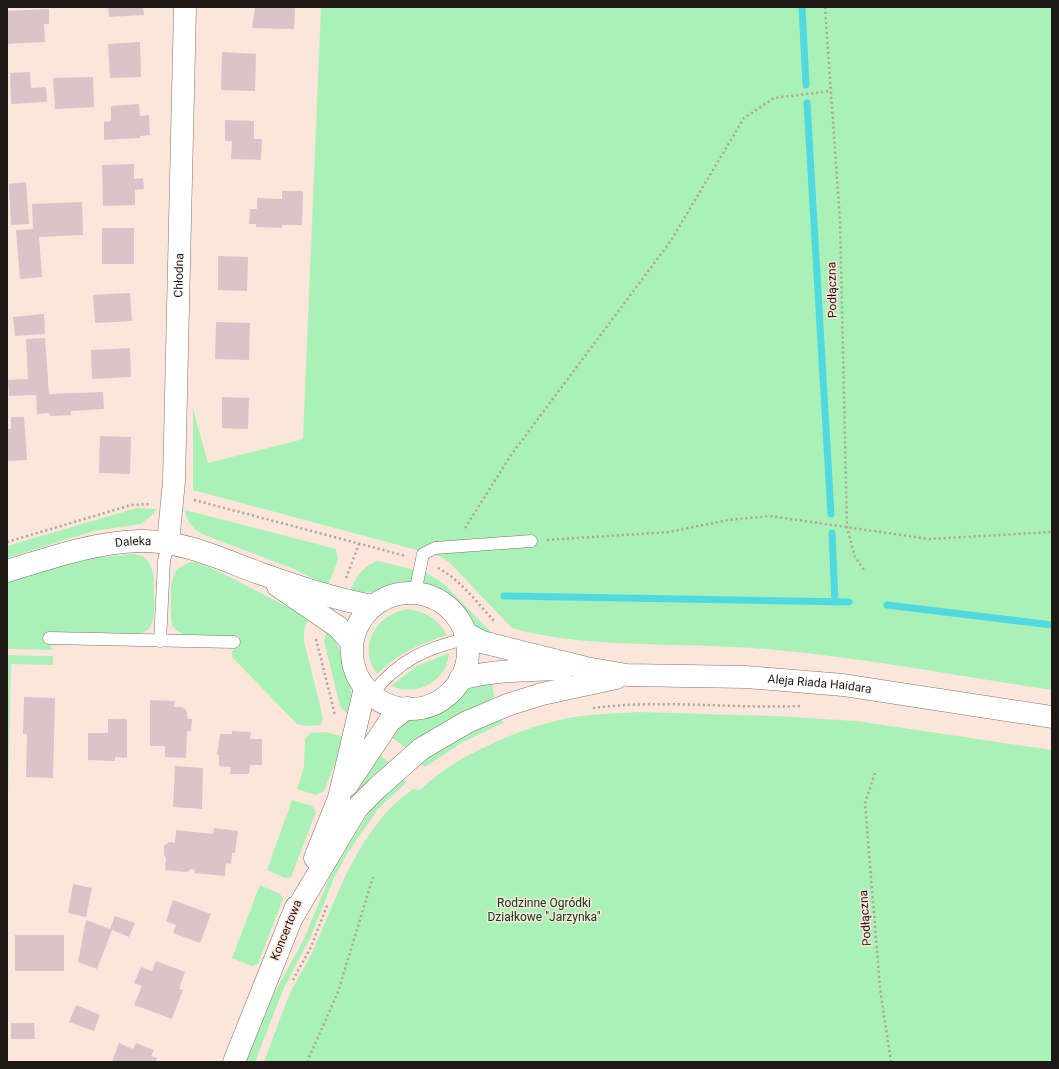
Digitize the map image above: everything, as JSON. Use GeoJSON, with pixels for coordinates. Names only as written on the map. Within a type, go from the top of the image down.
{"type":"FeatureCollection","features":[{"type":"Feature","properties":{"kind":"street","name":"Chłodna"},"geometry":{"type":"LineString","coordinates":[[168,543],[173,502],[185,7]]}},
{"type":"Feature","properties":{"kind":"street","name":"Daleka"},"geometry":{"type":"LineString","coordinates":[[7,571],[114,543],[141,541],[168,543],[205,552],[259,573],[352,602],[373,606]]}},
{"type":"Feature","properties":{"kind":"street","name":"Daleka"},"geometry":{"type":"LineString","coordinates":[[259,573],[338,627],[352,643]]}},
{"type":"Feature","properties":{"kind":"street"},"geometry":{"type":"LineString","coordinates":[[415,593],[437,599],[454,613],[465,636],[468,648],[466,664],[460,679],[447,695],[438,701],[418,708],[407,708],[384,703],[368,691],[354,667],[352,643],[356,629],[363,616],[373,606],[392,595],[415,593]]}},
{"type":"Feature","properties":{"kind":"street","name":"Aleja Riada Haidara"},"geometry":{"type":"LineString","coordinates":[[465,636],[482,642],[586,668],[627,675],[746,677],[843,685],[1052,717]]}},
{"type":"Feature","properties":{"kind":"street","name":"Aleja Riada Haidara"},"geometry":{"type":"LineString","coordinates":[[460,679],[479,674],[502,671],[586,668]]}},
{"type":"Feature","properties":{"kind":"street"},"geometry":{"type":"LineString","coordinates":[[290,921],[357,808],[388,778],[422,750],[467,722],[507,705],[542,694],[627,675]]}},
{"type":"Feature","properties":{"kind":"street","name":"Koncertowa"},"geometry":{"type":"LineString","coordinates":[[234,1062],[339,798],[368,691]]}},
{"type":"Feature","properties":{"kind":"street","name":"Koncertowa"},"geometry":{"type":"LineString","coordinates":[[339,798],[390,721],[407,708]]}},
{"type":"Feature","properties":{"kind":"lane"},"geometry":{"type":"LineString","coordinates":[[415,593],[423,554],[435,548],[454,545],[531,541]]}},
{"type":"Feature","properties":{"kind":"lane"},"geometry":{"type":"LineString","coordinates":[[160,641],[164,561],[168,543]]}},
{"type":"Feature","properties":{"kind":"lane"},"geometry":{"type":"LineString","coordinates":[[368,691],[419,653],[465,636]]}},
{"type":"Feature","properties":{"kind":"lane"},"geometry":{"type":"LineString","coordinates":[[49,638],[234,642]]}},
{"type":"Feature","properties":{"kind":"path","name":"Podłączna"},"geometry":{"type":"LineString","coordinates":[[825,7],[840,221],[846,528],[855,557],[864,570]]}},
{"type":"Feature","properties":{"kind":"path"},"geometry":{"type":"LineString","coordinates":[[454,545],[511,455],[670,242],[744,118],[774,98],[831,91]]}},
{"type":"Feature","properties":{"kind":"path"},"geometry":{"type":"LineString","coordinates":[[7,542],[131,505],[193,500],[421,560],[446,572],[496,624]]}},
{"type":"Feature","properties":{"kind":"path"},"geometry":{"type":"LineString","coordinates":[[531,541],[669,532],[728,520],[770,516],[930,539],[1052,532]]}},
{"type":"Feature","properties":{"kind":"path"},"geometry":{"type":"LineString","coordinates":[[316,637],[334,714],[337,717]]}},
{"type":"Feature","properties":{"kind":"path"},"geometry":{"type":"LineString","coordinates":[[591,708],[633,704],[773,707],[807,706]]}},
{"type":"Feature","properties":{"kind":"path","name":"Podłączna"},"geometry":{"type":"LineString","coordinates":[[875,772],[865,803],[880,988],[891,1062]]}},
{"type":"Feature","properties":{"kind":"path"},"geometry":{"type":"LineString","coordinates":[[307,1062],[338,992],[373,877]]}},
{"type":"Feature","properties":{"kind":"path"},"geometry":{"type":"LineString","coordinates":[[292,982],[311,948],[330,898]]}},
{"type":"Feature","properties":{"kind":"green space"},"geometry":{"type":"Polygon","coordinates":[[[321,7],[1052,7],[1052,690],[801,652],[734,647],[612,643],[552,637],[522,631],[512,628],[449,562],[439,556],[193,490],[193,409],[208,463],[303,439],[321,7]]]}},
{"type":"Feature","properties":{"kind":"green space"},"geometry":{"type":"Polygon","coordinates":[[[137,508],[157,509],[141,524],[94,531],[7,558],[7,546],[137,508]]]}},
{"type":"Feature","properties":{"kind":"green space"},"geometry":{"type":"Polygon","coordinates":[[[185,510],[336,549],[338,560],[328,586],[294,569],[202,534],[190,524],[185,510]]]}},
{"type":"Feature","properties":{"kind":"green space"},"geometry":{"type":"Polygon","coordinates":[[[131,554],[146,558],[150,563],[154,577],[154,614],[152,624],[147,630],[137,634],[46,632],[45,644],[50,644],[53,650],[7,649],[7,580],[87,559],[131,554]]]}},
{"type":"Feature","properties":{"kind":"green space"},"geometry":{"type":"Polygon","coordinates":[[[378,561],[427,573],[444,584],[496,637],[477,628],[454,599],[431,586],[414,583],[397,584],[373,592],[349,593],[360,573],[372,563],[378,561]]]}},
{"type":"Feature","properties":{"kind":"green space"},"geometry":{"type":"Polygon","coordinates":[[[190,562],[196,562],[218,571],[309,618],[304,630],[304,641],[323,718],[321,725],[305,726],[297,724],[232,657],[232,652],[235,648],[239,648],[239,636],[184,635],[176,630],[172,625],[171,617],[171,583],[177,569],[190,562]]]}},
{"type":"Feature","properties":{"kind":"green space"},"geometry":{"type":"Polygon","coordinates":[[[407,609],[426,614],[431,617],[440,624],[447,635],[401,655],[377,674],[371,663],[369,653],[373,633],[386,618],[396,612],[407,609]]]}},
{"type":"Feature","properties":{"kind":"green space"},"geometry":{"type":"Polygon","coordinates":[[[327,630],[334,639],[344,659],[350,682],[352,705],[351,716],[340,706],[324,641],[327,630]]]}},
{"type":"Feature","properties":{"kind":"green space"},"geometry":{"type":"Polygon","coordinates":[[[449,653],[443,672],[429,684],[410,690],[391,686],[417,666],[449,653]]]}},
{"type":"Feature","properties":{"kind":"green space"},"geometry":{"type":"Polygon","coordinates":[[[7,655],[53,656],[53,665],[11,664],[8,796],[7,655]]]}},
{"type":"Feature","properties":{"kind":"green space"},"geometry":{"type":"Polygon","coordinates":[[[492,679],[494,698],[448,720],[406,748],[389,735],[411,718],[437,711],[469,687],[492,679]]]}},
{"type":"Feature","properties":{"kind":"green space","name":"Rodzinne Ogródki Działkowe \"Jarzynka\""},"geometry":{"type":"Polygon","coordinates":[[[638,712],[776,716],[856,721],[1052,750],[1052,1062],[264,1062],[291,991],[312,953],[352,864],[378,823],[394,805],[413,789],[420,790],[434,778],[467,756],[504,738],[541,725],[569,718],[588,715],[638,712]]]}},
{"type":"Feature","properties":{"kind":"green space"},"geometry":{"type":"Polygon","coordinates":[[[501,717],[503,723],[463,742],[425,767],[419,764],[450,742],[501,717]]]}},
{"type":"Feature","properties":{"kind":"green space"},"geometry":{"type":"Polygon","coordinates":[[[325,732],[345,737],[324,791],[316,795],[297,789],[304,767],[305,739],[310,733],[325,732]]]}},
{"type":"Feature","properties":{"kind":"green space"},"geometry":{"type":"Polygon","coordinates":[[[377,753],[390,763],[361,790],[358,790],[357,788],[377,753]]]}},
{"type":"Feature","properties":{"kind":"green space"},"geometry":{"type":"Polygon","coordinates":[[[402,778],[407,782],[378,809],[347,854],[334,878],[311,936],[283,990],[255,1062],[245,1062],[264,1012],[304,939],[330,876],[367,815],[402,778]]]}},
{"type":"Feature","properties":{"kind":"green space"},"geometry":{"type":"Polygon","coordinates":[[[292,800],[312,806],[316,812],[291,877],[285,878],[267,870],[292,800]]]}},
{"type":"Feature","properties":{"kind":"green space"},"geometry":{"type":"Polygon","coordinates":[[[260,885],[280,894],[283,899],[258,964],[252,966],[232,958],[260,885]]]}},
{"type":"Feature","properties":{"kind":"building"},"geometry":{"type":"Polygon","coordinates":[[[108,7],[143,7],[144,15],[109,17],[108,7]]]}},
{"type":"Feature","properties":{"kind":"building"},"geometry":{"type":"Polygon","coordinates":[[[255,7],[295,7],[294,29],[252,28],[255,7]]]}},
{"type":"Feature","properties":{"kind":"building"},"geometry":{"type":"Polygon","coordinates":[[[49,9],[49,24],[44,24],[45,42],[7,44],[7,11],[49,9]]]}},
{"type":"Feature","properties":{"kind":"building"},"geometry":{"type":"Polygon","coordinates":[[[140,42],[141,77],[110,78],[108,44],[140,42]]]}},
{"type":"Feature","properties":{"kind":"building"},"geometry":{"type":"Polygon","coordinates":[[[222,52],[256,54],[255,91],[221,90],[222,52]]]}},
{"type":"Feature","properties":{"kind":"building"},"geometry":{"type":"Polygon","coordinates":[[[30,72],[31,88],[46,87],[47,102],[11,104],[10,73],[30,72]]]}},
{"type":"Feature","properties":{"kind":"building"},"geometry":{"type":"Polygon","coordinates":[[[93,77],[94,107],[55,109],[53,78],[93,77]]]}},
{"type":"Feature","properties":{"kind":"building"},"geometry":{"type":"Polygon","coordinates":[[[139,104],[140,116],[149,115],[150,135],[140,136],[140,138],[104,140],[104,122],[111,121],[111,106],[139,104]]]}},
{"type":"Feature","properties":{"kind":"building"},"geometry":{"type":"Polygon","coordinates":[[[225,120],[254,121],[254,139],[262,139],[261,160],[231,159],[232,141],[225,141],[225,120]]]}},
{"type":"Feature","properties":{"kind":"building"},"geometry":{"type":"Polygon","coordinates":[[[134,164],[134,179],[143,178],[144,189],[135,190],[135,205],[103,206],[102,165],[134,164]]]}},
{"type":"Feature","properties":{"kind":"building"},"geometry":{"type":"Polygon","coordinates":[[[26,182],[29,224],[11,225],[9,184],[26,182]]]}},
{"type":"Feature","properties":{"kind":"building"},"geometry":{"type":"Polygon","coordinates":[[[282,191],[303,191],[302,225],[282,225],[282,228],[256,227],[256,224],[249,224],[250,209],[257,209],[257,198],[282,199],[282,191]]]}},
{"type":"Feature","properties":{"kind":"building"},"geometry":{"type":"Polygon","coordinates":[[[82,202],[83,235],[39,237],[42,277],[20,279],[16,230],[33,229],[32,204],[82,202]]]}},
{"type":"Feature","properties":{"kind":"building"},"geometry":{"type":"Polygon","coordinates":[[[102,228],[134,228],[134,264],[102,264],[102,228]]]}},
{"type":"Feature","properties":{"kind":"building"},"geometry":{"type":"Polygon","coordinates":[[[218,256],[248,257],[247,291],[218,290],[218,256]]]}},
{"type":"Feature","properties":{"kind":"building"},"geometry":{"type":"Polygon","coordinates":[[[130,293],[132,321],[95,323],[93,295],[130,293]]]}},
{"type":"Feature","properties":{"kind":"building"},"geometry":{"type":"Polygon","coordinates":[[[44,314],[45,334],[15,336],[13,317],[44,314]]]}},
{"type":"Feature","properties":{"kind":"building"},"geometry":{"type":"Polygon","coordinates":[[[216,322],[250,323],[249,360],[215,359],[216,322]]]}},
{"type":"Feature","properties":{"kind":"building"},"geometry":{"type":"Polygon","coordinates":[[[45,338],[49,394],[103,392],[104,409],[71,411],[71,415],[50,416],[49,413],[37,414],[36,395],[9,396],[8,380],[28,379],[26,339],[45,338]]]}},
{"type":"Feature","properties":{"kind":"building"},"geometry":{"type":"Polygon","coordinates":[[[130,348],[131,377],[92,379],[91,350],[130,348]]]}},
{"type":"Feature","properties":{"kind":"building"},"geometry":{"type":"Polygon","coordinates":[[[222,397],[249,398],[248,429],[222,428],[222,397]]]}},
{"type":"Feature","properties":{"kind":"building"},"geometry":{"type":"Polygon","coordinates":[[[11,417],[24,417],[27,460],[7,461],[7,429],[11,429],[11,417]]]}},
{"type":"Feature","properties":{"kind":"building"},"geometry":{"type":"Polygon","coordinates":[[[100,436],[131,437],[130,474],[99,473],[100,436]]]}},
{"type":"Feature","properties":{"kind":"building"},"geometry":{"type":"Polygon","coordinates":[[[24,697],[55,698],[53,778],[26,777],[27,734],[23,734],[24,697]]]}},
{"type":"Feature","properties":{"kind":"building"},"geometry":{"type":"Polygon","coordinates":[[[150,700],[175,701],[174,707],[182,707],[186,710],[188,719],[192,719],[191,731],[187,731],[186,758],[165,757],[165,746],[150,746],[150,700]]]}},
{"type":"Feature","properties":{"kind":"building"},"geometry":{"type":"Polygon","coordinates":[[[108,719],[127,719],[127,758],[115,757],[115,761],[88,760],[88,733],[108,733],[108,719]]]}},
{"type":"Feature","properties":{"kind":"building"},"geometry":{"type":"Polygon","coordinates":[[[232,731],[251,732],[250,739],[262,739],[262,765],[250,765],[249,774],[230,774],[231,767],[219,766],[219,755],[217,755],[220,734],[232,734],[232,731]]]}},
{"type":"Feature","properties":{"kind":"building"},"geometry":{"type":"Polygon","coordinates":[[[175,766],[203,768],[202,809],[173,807],[175,766]]]}},
{"type":"Feature","properties":{"kind":"building"},"geometry":{"type":"Polygon","coordinates":[[[214,828],[238,831],[235,853],[232,853],[231,864],[226,863],[225,876],[194,873],[195,870],[191,869],[187,872],[165,870],[166,858],[164,855],[164,846],[169,842],[175,843],[176,830],[213,834],[214,828]]]}},
{"type":"Feature","properties":{"kind":"building"},"geometry":{"type":"Polygon","coordinates":[[[73,884],[92,888],[86,917],[68,913],[73,884]]]}},
{"type":"Feature","properties":{"kind":"building"},"geometry":{"type":"Polygon","coordinates":[[[173,900],[211,914],[200,943],[173,933],[176,925],[166,921],[173,900]]]}},
{"type":"Feature","properties":{"kind":"building"},"geometry":{"type":"Polygon","coordinates":[[[115,916],[135,923],[129,937],[112,930],[97,969],[78,962],[86,920],[110,929],[115,916]]]}},
{"type":"Feature","properties":{"kind":"building"},"geometry":{"type":"Polygon","coordinates":[[[15,935],[64,935],[64,971],[15,971],[15,935]]]}},
{"type":"Feature","properties":{"kind":"building"},"geometry":{"type":"Polygon","coordinates":[[[156,961],[185,972],[179,989],[183,990],[172,1019],[134,1005],[142,986],[134,983],[141,967],[152,971],[156,961]]]}},
{"type":"Feature","properties":{"kind":"building"},"geometry":{"type":"Polygon","coordinates":[[[76,1005],[100,1015],[94,1031],[69,1022],[76,1005]]]}},
{"type":"Feature","properties":{"kind":"building"},"geometry":{"type":"Polygon","coordinates":[[[11,1023],[34,1023],[35,1039],[11,1039],[11,1023]]]}},
{"type":"Feature","properties":{"kind":"building"},"geometry":{"type":"Polygon","coordinates":[[[119,1043],[133,1049],[136,1043],[154,1050],[151,1056],[157,1058],[156,1062],[112,1062],[119,1043]]]}},
{"type":"Feature","properties":{"kind":"waterway"},"geometry":{"type":"LineString","coordinates":[[802,7],[806,85]]}},
{"type":"Feature","properties":{"kind":"waterway"},"geometry":{"type":"LineString","coordinates":[[807,103],[831,514]]}},
{"type":"Feature","properties":{"kind":"waterway"},"geometry":{"type":"LineString","coordinates":[[832,533],[835,602]]}},
{"type":"Feature","properties":{"kind":"waterway"},"geometry":{"type":"LineString","coordinates":[[504,596],[849,602]]}},
{"type":"Feature","properties":{"kind":"waterway"},"geometry":{"type":"LineString","coordinates":[[887,605],[1052,625]]}}]}
